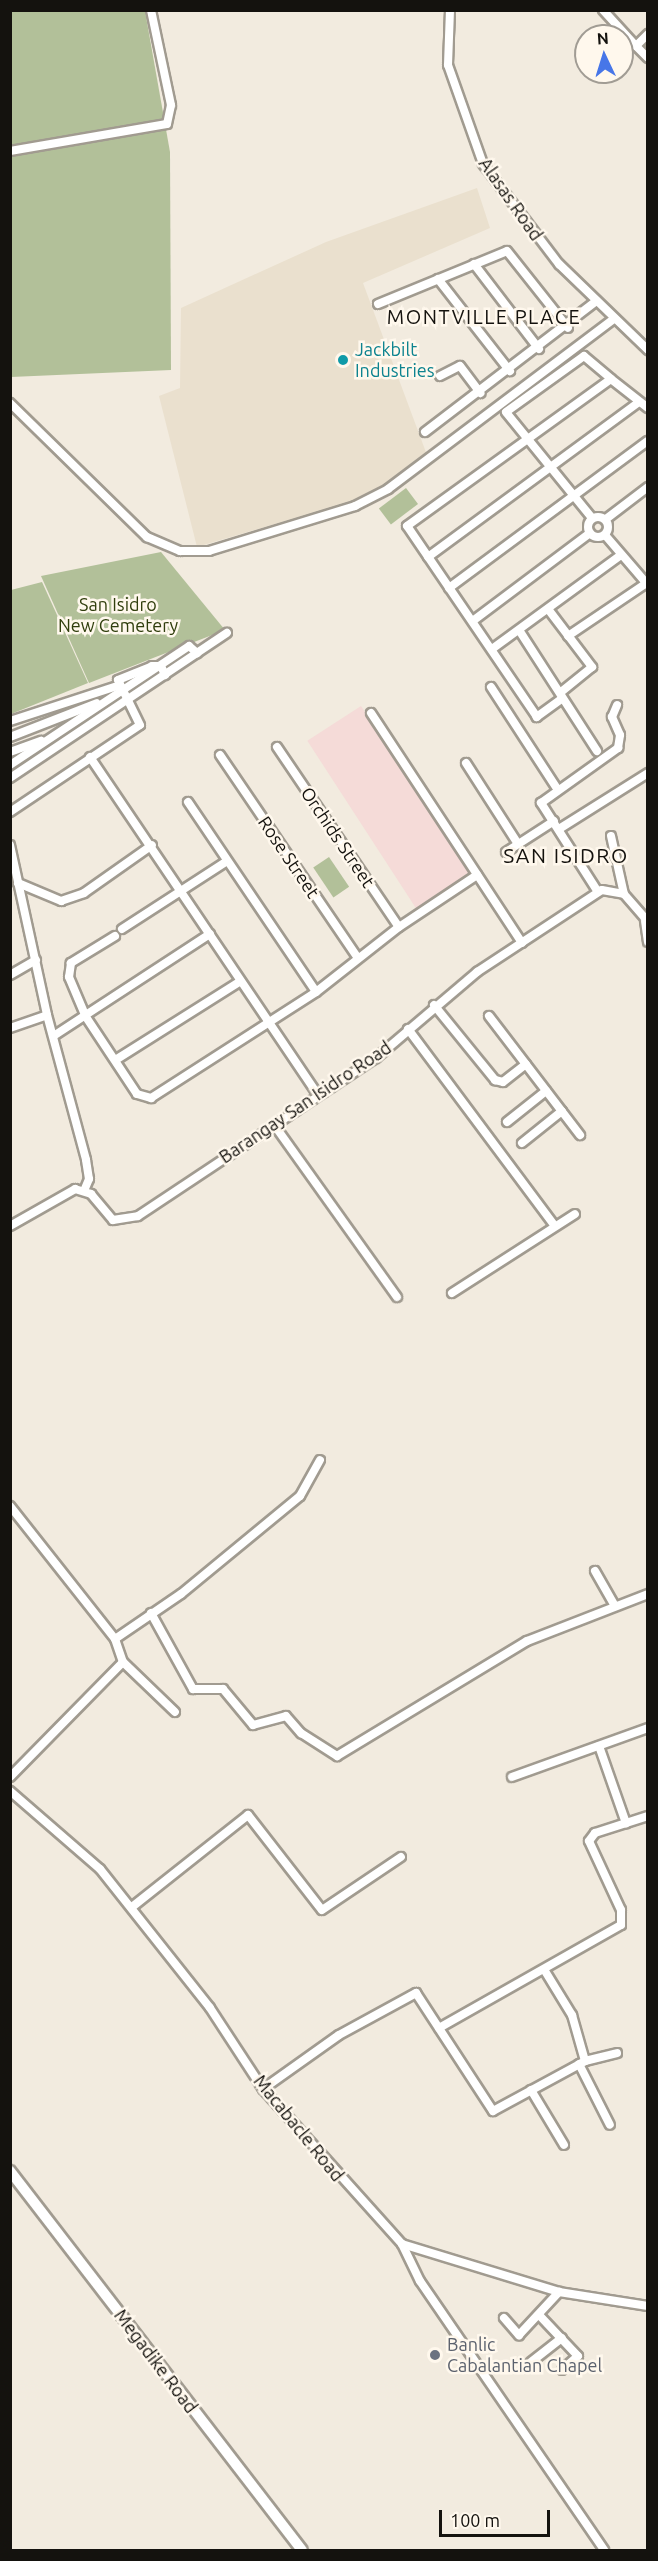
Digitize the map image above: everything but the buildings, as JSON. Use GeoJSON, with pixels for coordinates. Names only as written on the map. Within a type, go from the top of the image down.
{"type":"FeatureCollection","features":[{"type":"Feature","properties":{"kind":"main road","name":"Megadike Road"},"geometry":{"type":"LineString","coordinates":[[10,2171],[302,2550]]}},
{"type":"Feature","properties":{"kind":"street"},"geometry":{"type":"LineString","coordinates":[[10,151],[167,123],[171,105],[151,10]]}},
{"type":"Feature","properties":{"kind":"street","name":"Alasas Road"},"geometry":{"type":"LineString","coordinates":[[450,10],[448,65],[483,164],[559,264],[595,302],[648,350]]}},
{"type":"Feature","properties":{"kind":"street"},"geometry":{"type":"LineString","coordinates":[[603,10],[648,58]]}},
{"type":"Feature","properties":{"kind":"street"},"geometry":{"type":"LineString","coordinates":[[636,46],[648,34]]}},
{"type":"Feature","properties":{"kind":"street"},"geometry":{"type":"LineString","coordinates":[[378,304],[474,264],[512,252],[568,328]]}},
{"type":"Feature","properties":{"kind":"street"},"geometry":{"type":"LineString","coordinates":[[474,264],[539,349]]}},
{"type":"Feature","properties":{"kind":"street"},"geometry":{"type":"LineString","coordinates":[[438,279],[510,371]]}},
{"type":"Feature","properties":{"kind":"street"},"geometry":{"type":"LineString","coordinates":[[425,432],[568,328],[595,302]]}},
{"type":"Feature","properties":{"kind":"street"},"geometry":{"type":"LineString","coordinates":[[10,403],[147,537],[180,551],[209,551],[355,506],[388,489],[614,319]]}},
{"type":"Feature","properties":{"kind":"street"},"geometry":{"type":"LineString","coordinates":[[648,408],[584,356],[506,412],[592,518],[606,519],[648,487]]}},
{"type":"Feature","properties":{"kind":"street"},"geometry":{"type":"LineString","coordinates":[[440,376],[460,366],[480,393]]}},
{"type":"Feature","properties":{"kind":"street"},"geometry":{"type":"LineString","coordinates":[[548,609],[592,667],[537,717],[474,620],[407,526],[610,379]]}},
{"type":"Feature","properties":{"kind":"street"},"geometry":{"type":"LineString","coordinates":[[428,557],[639,402]]}},
{"type":"Feature","properties":{"kind":"street"},"geometry":{"type":"LineString","coordinates":[[449,588],[648,441]]}},
{"type":"Feature","properties":{"kind":"street"},"geometry":{"type":"LineString","coordinates":[[474,620],[590,532],[592,518]]}},
{"type":"Feature","properties":{"kind":"street"},"geometry":{"type":"LineString","coordinates":[[604,535],[606,519]]}},
{"type":"Feature","properties":{"kind":"street"},"geometry":{"type":"LineString","coordinates":[[568,636],[647,583],[604,535],[590,532]]}},
{"type":"Feature","properties":{"kind":"street"},"geometry":{"type":"LineString","coordinates":[[492,649],[621,555]]}},
{"type":"Feature","properties":{"kind":"street"},"geometry":{"type":"LineString","coordinates":[[519,630],[597,751]]}},
{"type":"Feature","properties":{"kind":"street"},"geometry":{"type":"LineString","coordinates":[[10,812],[140,725],[118,680],[163,670],[197,654],[227,633]]}},
{"type":"Feature","properties":{"kind":"street"},"geometry":{"type":"LineString","coordinates":[[21,770],[13,763],[50,742],[89,726],[128,700],[163,670]]}},
{"type":"Feature","properties":{"kind":"street"},"geometry":{"type":"LineString","coordinates":[[491,687],[556,787]]}},
{"type":"Feature","properties":{"kind":"street"},"geometry":{"type":"LineString","coordinates":[[10,778],[79,716],[114,697],[122,688]]}},
{"type":"Feature","properties":{"kind":"street"},"geometry":{"type":"LineString","coordinates":[[10,721],[69,699],[122,688]]}},
{"type":"Feature","properties":{"kind":"street"},"geometry":{"type":"LineString","coordinates":[[69,699],[79,716],[89,726]]}},
{"type":"Feature","properties":{"kind":"street"},"geometry":{"type":"LineString","coordinates":[[617,705],[612,717],[620,735],[618,748],[556,787],[541,803],[598,892],[614,888],[624,894],[646,921],[647,946]]}},
{"type":"Feature","properties":{"kind":"street"},"geometry":{"type":"LineString","coordinates":[[49,706],[58,734]]}},
{"type":"Feature","properties":{"kind":"street"},"geometry":{"type":"LineString","coordinates":[[371,713],[522,943]]}},
{"type":"Feature","properties":{"kind":"street"},"geometry":{"type":"LineString","coordinates":[[10,737],[54,721],[79,716]]}},
{"type":"Feature","properties":{"kind":"street"},"geometry":{"type":"LineString","coordinates":[[10,752],[50,742]]}},
{"type":"Feature","properties":{"kind":"street","name":"Orchids Street"},"geometry":{"type":"LineString","coordinates":[[277,747],[399,927]]}},
{"type":"Feature","properties":{"kind":"street","name":"Rose Street"},"geometry":{"type":"LineString","coordinates":[[220,755],[358,958]]}},
{"type":"Feature","properties":{"kind":"street"},"geometry":{"type":"LineString","coordinates":[[90,757],[152,845],[318,1095]]}},
{"type":"Feature","properties":{"kind":"street"},"geometry":{"type":"LineString","coordinates":[[466,763],[518,844]]}},
{"type":"Feature","properties":{"kind":"street"},"geometry":{"type":"LineString","coordinates":[[506,852],[648,773]]}},
{"type":"Feature","properties":{"kind":"street"},"geometry":{"type":"LineString","coordinates":[[188,802],[316,992]]}},
{"type":"Feature","properties":{"kind":"street"},"geometry":{"type":"LineString","coordinates":[[611,836],[624,894]]}},
{"type":"Feature","properties":{"kind":"street"},"geometry":{"type":"LineString","coordinates":[[10,845],[47,1015],[55,1035],[89,1179],[84,1191],[66,1191],[10,1226]]}},
{"type":"Feature","properties":{"kind":"street"},"geometry":{"type":"LineString","coordinates":[[18,883],[61,901],[84,893],[152,845]]}},
{"type":"Feature","properties":{"kind":"street"},"geometry":{"type":"LineString","coordinates":[[122,929],[227,861]]}},
{"type":"Feature","properties":{"kind":"street"},"geometry":{"type":"LineString","coordinates":[[115,936],[71,963],[69,977],[86,1017],[117,1059],[137,1094],[151,1098],[316,992],[399,927],[477,875]]}},
{"type":"Feature","properties":{"kind":"street","name":"Barangay San Isidro Road"},"geometry":{"type":"LineString","coordinates":[[84,1191],[113,1220],[125,1222],[274,1126],[408,1029],[434,1005],[598,892]]}},
{"type":"Feature","properties":{"kind":"street"},"geometry":{"type":"LineString","coordinates":[[55,1035],[86,1017],[210,934]]}},
{"type":"Feature","properties":{"kind":"street"},"geometry":{"type":"LineString","coordinates":[[10,975],[36,960]]}},
{"type":"Feature","properties":{"kind":"street"},"geometry":{"type":"LineString","coordinates":[[117,1059],[241,981]]}},
{"type":"Feature","properties":{"kind":"street"},"geometry":{"type":"LineString","coordinates":[[434,1005],[499,1083],[526,1064]]}},
{"type":"Feature","properties":{"kind":"street"},"geometry":{"type":"LineString","coordinates":[[10,1028],[47,1015]]}},
{"type":"Feature","properties":{"kind":"street"},"geometry":{"type":"LineString","coordinates":[[489,1016],[580,1134]]}},
{"type":"Feature","properties":{"kind":"street"},"geometry":{"type":"LineString","coordinates":[[408,1029],[554,1225]]}},
{"type":"Feature","properties":{"kind":"street"},"geometry":{"type":"LineString","coordinates":[[507,1122],[546,1091]]}},
{"type":"Feature","properties":{"kind":"street"},"geometry":{"type":"LineString","coordinates":[[522,1143],[562,1111]]}},
{"type":"Feature","properties":{"kind":"street"},"geometry":{"type":"LineString","coordinates":[[274,1126],[397,1297]]}},
{"type":"Feature","properties":{"kind":"street"},"geometry":{"type":"LineString","coordinates":[[452,1293],[554,1225],[575,1214]]}},
{"type":"Feature","properties":{"kind":"street"},"geometry":{"type":"LineString","coordinates":[[115,1639],[300,1496],[320,1460]]}},
{"type":"Feature","properties":{"kind":"street"},"geometry":{"type":"LineString","coordinates":[[10,1506],[115,1639],[123,1662],[141,1676],[175,1712]]}},
{"type":"Feature","properties":{"kind":"street"},"geometry":{"type":"LineString","coordinates":[[595,1571],[615,1606]]}},
{"type":"Feature","properties":{"kind":"street"},"geometry":{"type":"LineString","coordinates":[[151,1613],[193,1689],[223,1689],[253,1725],[286,1716],[301,1733],[337,1756],[527,1641],[648,1594]]}},
{"type":"Feature","properties":{"kind":"street"},"geometry":{"type":"LineString","coordinates":[[10,1777],[123,1662]]}},
{"type":"Feature","properties":{"kind":"street"},"geometry":{"type":"LineString","coordinates":[[512,1777],[648,1728]]}},
{"type":"Feature","properties":{"kind":"street"},"geometry":{"type":"LineString","coordinates":[[599,1746],[626,1824]]}},
{"type":"Feature","properties":{"kind":"street","name":"Macabacle Road"},"geometry":{"type":"LineString","coordinates":[[10,1791],[100,1869],[210,2008],[263,2089],[402,2244],[420,2281],[604,2550]]}},
{"type":"Feature","properties":{"kind":"street"},"geometry":{"type":"LineString","coordinates":[[132,1907],[248,1815],[322,1910],[401,1857]]}},
{"type":"Feature","properties":{"kind":"street"},"geometry":{"type":"LineString","coordinates":[[439,2028],[545,1971],[621,1925],[621,1910],[589,1840],[595,1833],[648,1816]]}},
{"type":"Feature","properties":{"kind":"street"},"geometry":{"type":"LineString","coordinates":[[545,1971],[572,2015],[582,2062],[610,2125]]}},
{"type":"Feature","properties":{"kind":"street"},"geometry":{"type":"LineString","coordinates":[[263,2089],[339,2035],[416,1992],[493,2111],[582,2062],[617,2053]]}},
{"type":"Feature","properties":{"kind":"street"},"geometry":{"type":"LineString","coordinates":[[531,2090],[564,2145]]}},
{"type":"Feature","properties":{"kind":"street"},"geometry":{"type":"LineString","coordinates":[[402,2244],[559,2292],[648,2306]]}},
{"type":"Feature","properties":{"kind":"street"},"geometry":{"type":"LineString","coordinates":[[504,2318],[519,2335],[540,2316],[559,2292]]}},
{"type":"Feature","properties":{"kind":"street"},"geometry":{"type":"LineString","coordinates":[[540,2316],[578,2358],[562,2370]]}},
{"type":"Feature","properties":{"kind":"street"},"geometry":{"type":"LineString","coordinates":[[531,2362],[562,2338]]}},
{"type":"Feature","properties":{"kind":"shaded area"},"geometry":{"type":"Polygon","coordinates":[[[477,188],[490,228],[363,283],[427,455],[366,497],[197,547],[159,396],[180,388],[181,308],[326,242],[477,188]]]}},
{"type":"Feature","properties":{"kind":"shaded area"},"geometry":{"type":"Polygon","coordinates":[[[361,706],[472,877],[418,912],[307,741],[361,706]]]}},
{"type":"Feature","properties":{"kind":"green space"},"geometry":{"type":"Polygon","coordinates":[[[10,11],[145,11],[170,152],[171,370],[11,377],[10,11]]]}},
{"type":"Feature","properties":{"kind":"green space"},"geometry":{"type":"Polygon","coordinates":[[[406,488],[418,504],[391,524],[379,508],[406,488]]]}},
{"type":"Feature","properties":{"kind":"green space","name":"San Isidro New Cemetery"},"geometry":{"type":"Polygon","coordinates":[[[161,552],[225,630],[89,683],[41,576],[161,552]]]}},
{"type":"Feature","properties":{"kind":"green space"},"geometry":{"type":"Polygon","coordinates":[[[42,582],[88,683],[11,714],[11,590],[42,582]]]}},
{"type":"Feature","properties":{"kind":"green space"},"geometry":{"type":"Polygon","coordinates":[[[329,857],[349,887],[333,897],[313,868],[329,857]]]}},
{"type":"Feature","properties":{"kind":"place","name":"Jackbilt Industries"},"geometry":{"type":"Point","coordinates":[343,360]}},
{"type":"Feature","properties":{"kind":"place","name":"Banlic Cabalantian Chapel"},"geometry":{"type":"Point","coordinates":[435,2355]}},
{"type":"Feature","properties":{"kind":"district","name":"MONTVILLE PLACE"},"geometry":{"type":"Point","coordinates":[484,316]}},
{"type":"Feature","properties":{"kind":"district","name":"SAN ISIDRO"},"geometry":{"type":"Point","coordinates":[566,855]}}]}
